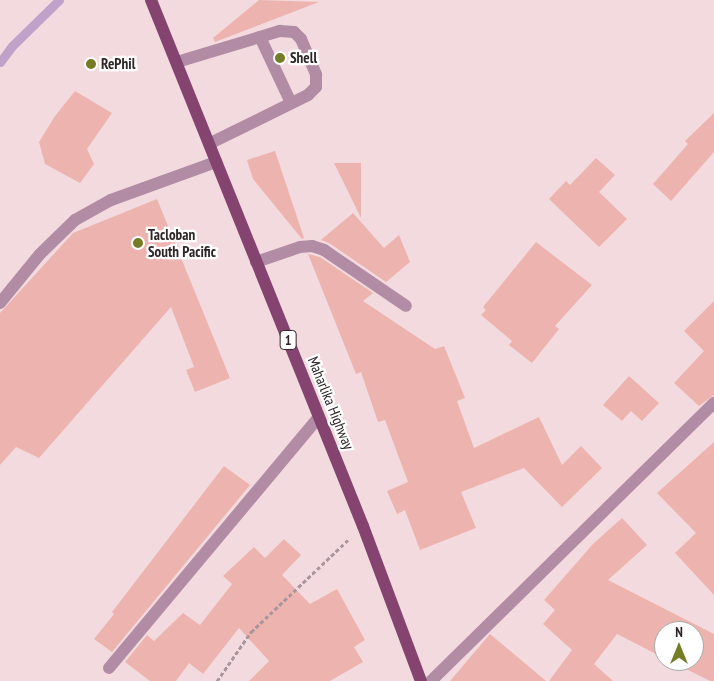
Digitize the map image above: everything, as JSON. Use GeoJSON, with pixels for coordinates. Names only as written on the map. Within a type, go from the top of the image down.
{"type":"FeatureCollection","features":[{"type":"Feature","properties":{"kind":"main road","name":"Maharlika Highway"},"geometry":{"type":"LineString","coordinates":[[152,0],[362,526],[421,681]]}},
{"type":"Feature","properties":{"kind":"street"},"geometry":{"type":"LineString","coordinates":[[176,62],[280,31],[294,32],[301,39],[316,75],[316,87],[308,95],[209,144]]}},
{"type":"Feature","properties":{"kind":"street"},"geometry":{"type":"LineString","coordinates":[[260,37],[291,103]]}},
{"type":"Feature","properties":{"kind":"street"},"geometry":{"type":"LineString","coordinates":[[0,302],[40,254],[75,220],[111,200],[216,162]]}},
{"type":"Feature","properties":{"kind":"street"},"geometry":{"type":"LineString","coordinates":[[256,262],[300,247],[312,246],[324,250],[406,306]]}},
{"type":"Feature","properties":{"kind":"street"},"geometry":{"type":"LineString","coordinates":[[431,681],[714,403]]}},
{"type":"Feature","properties":{"kind":"street"},"geometry":{"type":"LineString","coordinates":[[109,668],[318,417]]}},
{"type":"Feature","properties":{"kind":"path"},"geometry":{"type":"LineString","coordinates":[[217,681],[251,632],[362,526]]}},
{"type":"Feature","properties":{"kind":"building"},"geometry":{"type":"Polygon","coordinates":[[[259,0],[319,2],[215,42],[213,38],[259,0]]]}},
{"type":"Feature","properties":{"kind":"building"},"geometry":{"type":"Polygon","coordinates":[[[75,91],[112,113],[87,149],[94,164],[80,183],[45,164],[39,142],[55,116],[75,91]]]}},
{"type":"Feature","properties":{"kind":"building"},"geometry":{"type":"Polygon","coordinates":[[[714,113],[714,152],[671,201],[653,184],[688,144],[685,141],[714,113]]]}},
{"type":"Feature","properties":{"kind":"building"},"geometry":{"type":"Polygon","coordinates":[[[275,151],[304,238],[302,239],[253,179],[247,160],[275,151]]]}},
{"type":"Feature","properties":{"kind":"building"},"geometry":{"type":"Polygon","coordinates":[[[596,158],[615,175],[599,192],[627,219],[599,247],[549,199],[566,181],[570,185],[596,158]]]}},
{"type":"Feature","properties":{"kind":"building"},"geometry":{"type":"Polygon","coordinates":[[[334,163],[361,163],[361,218],[334,163]]]}},
{"type":"Feature","properties":{"kind":"building"},"geometry":{"type":"Polygon","coordinates":[[[157,199],[230,378],[195,392],[186,370],[194,367],[171,307],[39,458],[16,447],[0,465],[0,313],[73,233],[157,199]]]}},
{"type":"Feature","properties":{"kind":"building"},"geometry":{"type":"Polygon","coordinates":[[[353,213],[384,248],[399,235],[410,262],[386,282],[329,243],[321,240],[353,213]]]}},
{"type":"Feature","properties":{"kind":"building"},"geometry":{"type":"Polygon","coordinates":[[[536,242],[592,285],[555,326],[559,329],[532,363],[509,345],[512,341],[481,315],[486,310],[483,307],[536,242]]]}},
{"type":"Feature","properties":{"kind":"building"},"geometry":{"type":"Polygon","coordinates":[[[308,254],[320,257],[373,293],[363,301],[435,349],[444,346],[465,398],[457,401],[474,448],[539,417],[562,465],[581,446],[602,468],[562,507],[524,468],[461,492],[476,528],[420,550],[405,510],[397,514],[387,491],[408,482],[385,420],[378,422],[361,372],[356,374],[308,254]]]}},
{"type":"Feature","properties":{"kind":"building"},"geometry":{"type":"Polygon","coordinates":[[[714,301],[714,395],[699,406],[674,383],[704,351],[684,331],[714,301]]]}},
{"type":"Feature","properties":{"kind":"building"},"geometry":{"type":"Polygon","coordinates":[[[629,376],[659,403],[642,421],[631,411],[622,421],[603,405],[629,376]]]}},
{"type":"Feature","properties":{"kind":"building"},"geometry":{"type":"Polygon","coordinates":[[[714,442],[714,595],[675,553],[696,533],[657,493],[714,442]]]}},
{"type":"Feature","properties":{"kind":"building"},"geometry":{"type":"Polygon","coordinates":[[[224,466],[250,485],[112,652],[94,639],[114,614],[112,612],[224,466]]]}},
{"type":"Feature","properties":{"kind":"building"},"geometry":{"type":"Polygon","coordinates":[[[622,518],[647,545],[608,580],[688,621],[654,621],[654,653],[617,634],[594,664],[613,681],[549,681],[572,650],[543,624],[555,610],[544,600],[593,544],[622,518]]]}},
{"type":"Feature","properties":{"kind":"building"},"geometry":{"type":"Polygon","coordinates":[[[284,539],[301,555],[282,575],[310,604],[337,589],[365,640],[354,647],[363,662],[330,681],[249,681],[269,661],[239,628],[203,674],[189,663],[176,681],[150,681],[125,662],[147,635],[154,641],[183,613],[200,625],[232,584],[223,576],[254,547],[265,558],[284,539]]]}},
{"type":"Feature","properties":{"kind":"building"},"geometry":{"type":"Polygon","coordinates":[[[704,629],[714,634],[714,681],[710,681],[690,671],[704,671],[704,629]]]}},
{"type":"Feature","properties":{"kind":"building"},"geometry":{"type":"Polygon","coordinates":[[[490,634],[546,681],[450,681],[490,634]]]}},
{"type":"Feature","properties":{"kind":"waterway"},"geometry":{"type":"LineString","coordinates":[[0,62],[12,46],[59,0]]}},
{"type":"Feature","properties":{"kind":"place","name":"Shell"},"geometry":{"type":"Point","coordinates":[280,58]}},
{"type":"Feature","properties":{"kind":"place","name":"RePhil"},"geometry":{"type":"Point","coordinates":[91,64]}},
{"type":"Feature","properties":{"kind":"place","name":"Tacloban South Pacific"},"geometry":{"type":"Point","coordinates":[138,243]}}]}
